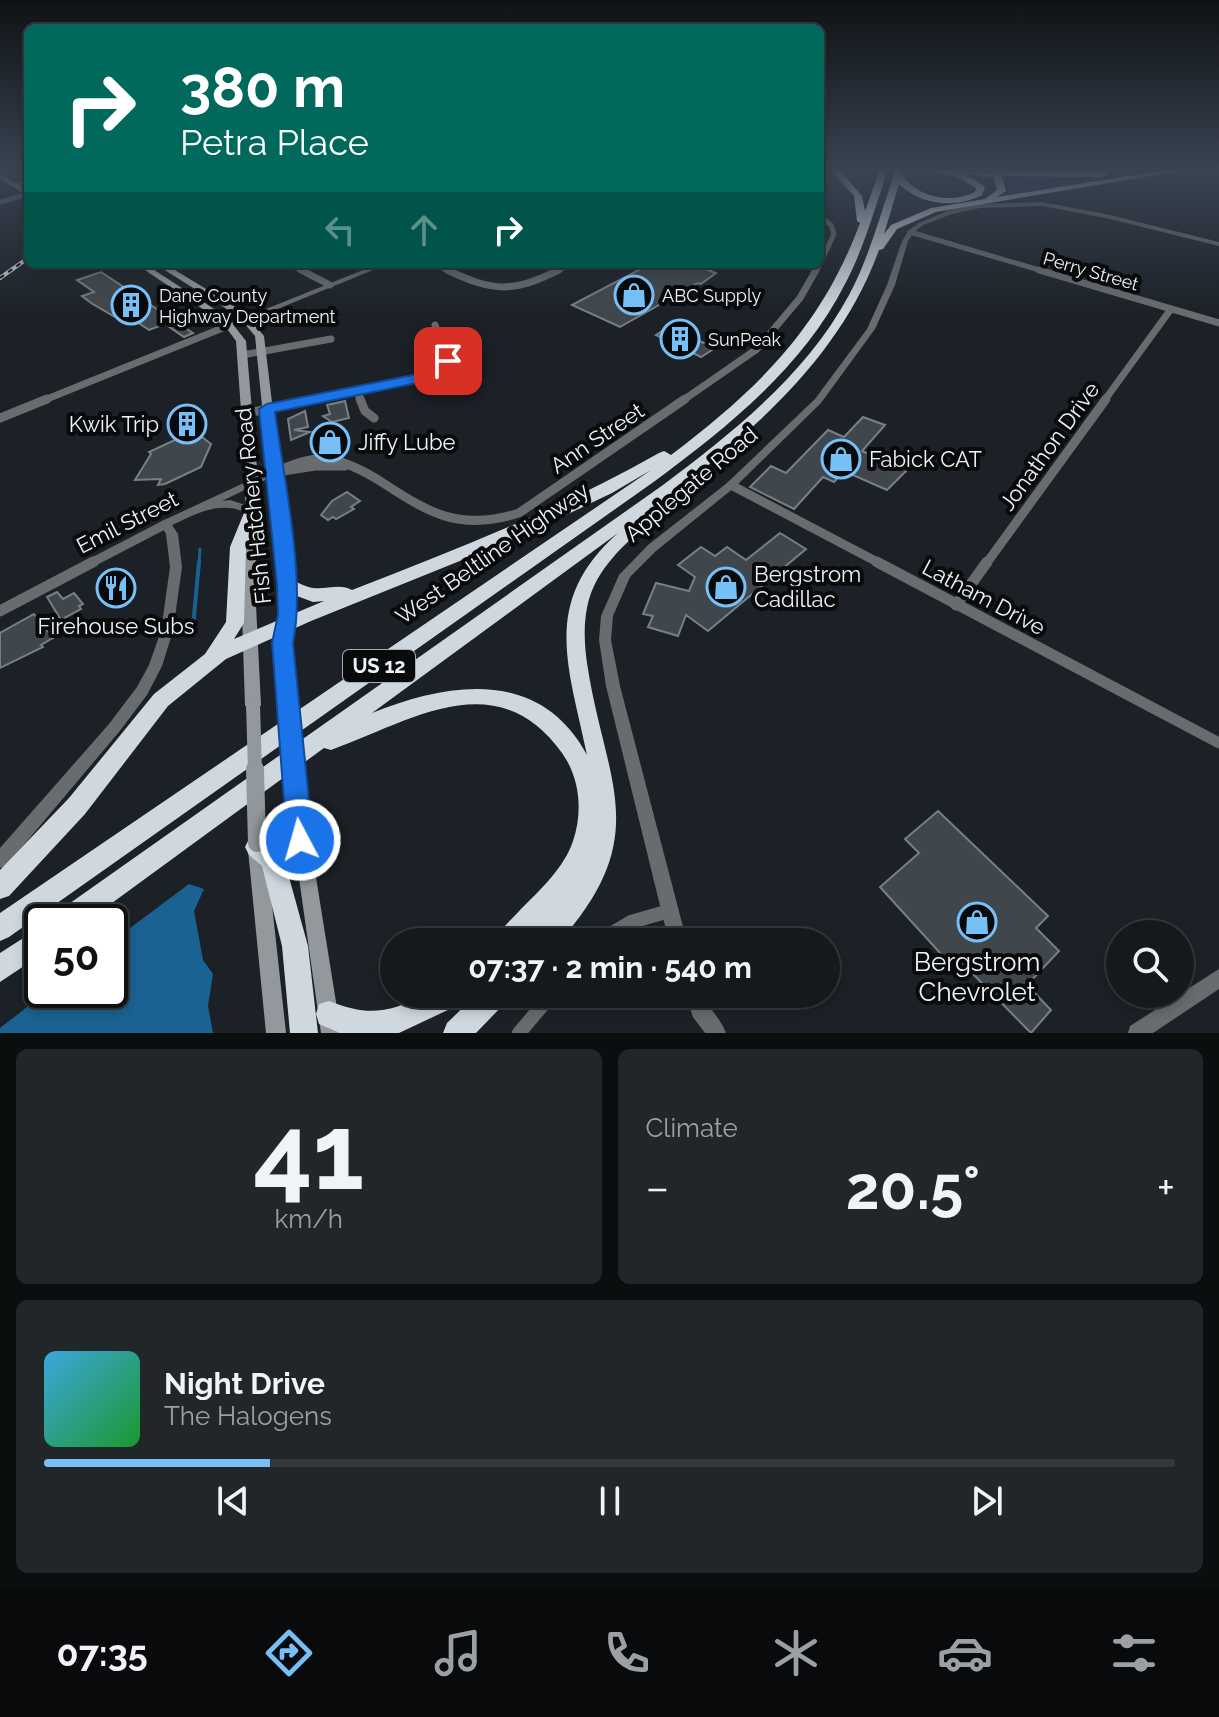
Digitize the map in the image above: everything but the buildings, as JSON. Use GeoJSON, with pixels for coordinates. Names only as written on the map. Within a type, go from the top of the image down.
{"type":"FeatureCollection","features":[{"type":"Feature","properties":{"kind":"highway"},"geometry":{"type":"LineString","coordinates":[[861,217],[863,227]]}},
{"type":"Feature","properties":{"kind":"highway","name":"West Beltline Highway"},"geometry":{"type":"LineString","coordinates":[[0,928],[650,478],[751,396],[793,352],[830,301],[867,217]]}},
{"type":"Feature","properties":{"kind":"highway","name":"US 12"},"geometry":{"type":"LineString","coordinates":[[90,904],[678,481],[718,449],[793,380],[817,351],[855,295],[883,217]]}},
{"type":"Feature","properties":{"kind":"highway"},"geometry":{"type":"LineString","coordinates":[[855,295],[881,242],[892,229],[915,217]]}},
{"type":"Feature","properties":{"kind":"highway"},"geometry":{"type":"LineString","coordinates":[[555,928],[576,904],[591,879],[606,834],[605,788],[575,635],[584,585],[612,548],[737,444],[793,380]]}},
{"type":"Feature","properties":{"kind":"highway"},"geometry":{"type":"LineString","coordinates":[[193,672],[219,654],[607,489],[665,455],[751,396]]}},
{"type":"Feature","properties":{"kind":"highway"},"geometry":{"type":"LineString","coordinates":[[0,887],[77,806],[161,700],[222,645],[235,623],[238,547],[250,514]]}},
{"type":"Feature","properties":{"kind":"highway"},"geometry":{"type":"LineString","coordinates":[[287,585],[313,595],[338,595],[452,557]]}},
{"type":"Feature","properties":{"kind":"highway"},"geometry":{"type":"LineString","coordinates":[[293,759],[407,707],[456,697],[479,696],[510,701],[528,708],[557,728],[580,762],[587,782],[588,828],[580,852],[567,874],[519,928]]}},
{"type":"Feature","properties":{"kind":"highway"},"geometry":{"type":"LineString","coordinates":[[257,845],[272,859],[291,931],[304,1033]]}},
{"type":"Feature","properties":{"kind":"highway"},"geometry":{"type":"LineString","coordinates":[[0,969],[24,952]]}},
{"type":"Feature","properties":{"kind":"highway"},"geometry":{"type":"LineString","coordinates":[[330,1024],[358,1026],[381,1023],[423,1008]]}},
{"type":"Feature","properties":{"kind":"highway"},"geometry":{"type":"LineString","coordinates":[[457,1033],[482,1008]]}},
{"type":"Feature","properties":{"kind":"main road"},"geometry":{"type":"LineString","coordinates":[[146,268],[230,325]]}},
{"type":"Feature","properties":{"kind":"main road","name":"Fish Hatchery Road"},"geometry":{"type":"LineString","coordinates":[[165,268],[245,319],[259,336],[287,585],[283,643],[298,815],[330,1024]]}},
{"type":"Feature","properties":{"kind":"main road","name":"Fish Hatchery Road"},"geometry":{"type":"LineString","coordinates":[[230,325],[241,341],[248,413],[252,480],[248,586],[257,845],[276,1033]]}},
{"type":"Feature","properties":{"kind":"street"},"geometry":{"type":"LineString","coordinates":[[910,232],[939,217]]}},
{"type":"Feature","properties":{"kind":"street"},"geometry":{"type":"LineString","coordinates":[[1111,217],[1219,244]]}},
{"type":"Feature","properties":{"kind":"street","name":"Ann Street"},"geometry":{"type":"LineString","coordinates":[[824,219],[834,229],[824,255]]}},
{"type":"Feature","properties":{"kind":"street","name":"Perry Street"},"geometry":{"type":"LineString","coordinates":[[910,232],[1219,323]]}},
{"type":"Feature","properties":{"kind":"street","name":"Applegate Road"},"geometry":{"type":"LineString","coordinates":[[674,928],[613,686],[605,640],[607,616],[625,575],[637,562],[731,485],[808,411],[851,359],[885,301],[910,232]]}},
{"type":"Feature","properties":{"kind":"street"},"geometry":{"type":"LineString","coordinates":[[297,268],[330,285]]}},
{"type":"Feature","properties":{"kind":"street"},"geometry":{"type":"LineString","coordinates":[[0,418],[374,268]]}},
{"type":"Feature","properties":{"kind":"street"},"geometry":{"type":"LineString","coordinates":[[443,268],[484,287],[507,291],[527,286],[564,268]]}},
{"type":"Feature","properties":{"kind":"street","name":"Ann Street"},"geometry":{"type":"LineString","coordinates":[[274,472],[315,466],[352,467],[450,520],[490,521],[519,513],[757,349],[800,298],[818,268]]}},
{"type":"Feature","properties":{"kind":"street","name":"Jonathon Drive"},"geometry":{"type":"LineString","coordinates":[[956,605],[1171,309]]}},
{"type":"Feature","properties":{"kind":"street"},"geometry":{"type":"LineString","coordinates":[[248,413],[427,377],[444,368],[448,361],[435,325]]}},
{"type":"Feature","properties":{"kind":"street"},"geometry":{"type":"LineString","coordinates":[[242,355],[331,339]]}},
{"type":"Feature","properties":{"kind":"street"},"geometry":{"type":"LineString","coordinates":[[357,391],[365,411],[374,418]]}},
{"type":"Feature","properties":{"kind":"street","name":"Emil Street"},"geometry":{"type":"LineString","coordinates":[[0,611],[252,480],[274,472]]}},
{"type":"Feature","properties":{"kind":"street","name":"Latham Drive"},"geometry":{"type":"LineString","coordinates":[[731,485],[1219,743]]}},
{"type":"Feature","properties":{"kind":"street"},"geometry":{"type":"LineString","coordinates":[[192,511],[230,504],[250,514]]}},
{"type":"Feature","properties":{"kind":"street"},"geometry":{"type":"LineString","coordinates":[[0,860],[65,789],[142,691],[164,647],[176,557],[172,534],[166,524]]}},
{"type":"Feature","properties":{"kind":"street"},"geometry":{"type":"LineString","coordinates":[[613,928],[669,911]]}},
{"type":"Feature","properties":{"kind":"street"},"geometry":{"type":"LineString","coordinates":[[1137,1033],[1219,978]]}},
{"type":"Feature","properties":{"kind":"street"},"geometry":{"type":"LineString","coordinates":[[519,1033],[540,1008]]}},
{"type":"Feature","properties":{"kind":"street"},"geometry":{"type":"LineString","coordinates":[[699,1008],[717,1033]]}},
{"type":"Feature","properties":{"kind":"shaded area"},"geometry":{"type":"Polygon","coordinates":[[[189,884],[204,889],[194,911],[203,960],[213,974],[208,1006],[213,1033],[0,1033],[0,1028],[26,1008],[128,1008],[128,930],[189,884]]]}},
{"type":"Feature","properties":{"kind":"waterway"},"geometry":{"type":"LineString","coordinates":[[199,564],[200,549]]}},
{"type":"Feature","properties":{"kind":"waterway"},"geometry":{"type":"LineString","coordinates":[[193,627],[199,562]]}},
{"type":"Feature","properties":{"kind":"railway"},"geometry":{"type":"LineString","coordinates":[[0,278],[24,261]]}},
{"type":"Feature","properties":{"kind":"place","name":"ABC Supply"},"geometry":{"type":"Point","coordinates":[634,295]}},
{"type":"Feature","properties":{"kind":"place","name":"Dane County Highway Department"},"geometry":{"type":"Point","coordinates":[131,305]}},
{"type":"Feature","properties":{"kind":"place","name":"SunPeak"},"geometry":{"type":"Point","coordinates":[680,339]}},
{"type":"Feature","properties":{"kind":"place","name":"Kwik Trip"},"geometry":{"type":"Point","coordinates":[187,424]}},
{"type":"Feature","properties":{"kind":"place","name":"Jiffy Lube"},"geometry":{"type":"Point","coordinates":[330,442]}},
{"type":"Feature","properties":{"kind":"place","name":"Fabick CAT"},"geometry":{"type":"Point","coordinates":[841,459]}},
{"type":"Feature","properties":{"kind":"place","name":"Bergstrom Cadillac"},"geometry":{"type":"Point","coordinates":[726,587]}},
{"type":"Feature","properties":{"kind":"place","name":"Firehouse Subs"},"geometry":{"type":"Point","coordinates":[116,588]}},
{"type":"Feature","properties":{"kind":"place","name":"Bergstrom Chevrolet"},"geometry":{"type":"Point","coordinates":[977,922]}},
{"type":"Feature","properties":{"kind":"route"},"geometry":{"type":"LineString","coordinates":[[300,840],[283,643],[288,615],[287,585],[267,409],[427,377],[444,368],[448,361]]}}]}
